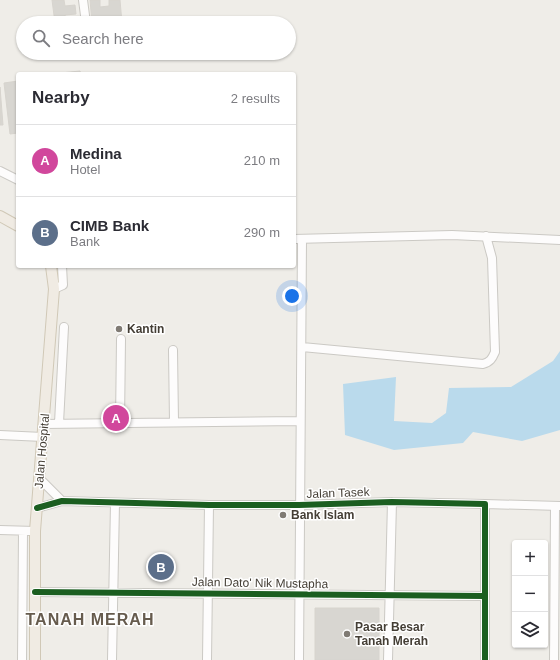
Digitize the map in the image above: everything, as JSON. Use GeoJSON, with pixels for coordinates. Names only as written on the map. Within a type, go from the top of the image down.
{"type":"FeatureCollection","features":[{"type":"Feature","properties":{"kind":"main road"},"geometry":{"type":"LineString","coordinates":[[0,216],[16,225]]}},
{"type":"Feature","properties":{"kind":"main road","name":"Jalan Hospital"},"geometry":{"type":"LineString","coordinates":[[35,660],[36,531],[54,289],[51,268]]}},
{"type":"Feature","properties":{"kind":"street"},"geometry":{"type":"LineString","coordinates":[[83,0],[85,16]]}},
{"type":"Feature","properties":{"kind":"street"},"geometry":{"type":"LineString","coordinates":[[0,171],[16,179]]}},
{"type":"Feature","properties":{"kind":"street"},"geometry":{"type":"LineString","coordinates":[[299,660],[299,505],[302,347],[298,240],[382,236],[452,235],[560,240]]}},
{"type":"Feature","properties":{"kind":"street"},"geometry":{"type":"LineString","coordinates":[[302,347],[483,364],[488,363],[495,352],[492,258],[486,236]]}},
{"type":"Feature","properties":{"kind":"street"},"geometry":{"type":"LineString","coordinates":[[54,289],[63,285],[62,268]]}},
{"type":"Feature","properties":{"kind":"street"},"geometry":{"type":"LineString","coordinates":[[58,423],[64,328]]}},
{"type":"Feature","properties":{"kind":"street"},"geometry":{"type":"LineString","coordinates":[[120,423],[121,339]]}},
{"type":"Feature","properties":{"kind":"street"},"geometry":{"type":"LineString","coordinates":[[173,350],[174,422]]}},
{"type":"Feature","properties":{"kind":"street"},"geometry":{"type":"LineString","coordinates":[[44,424],[300,421]]}},
{"type":"Feature","properties":{"kind":"street"},"geometry":{"type":"LineString","coordinates":[[0,435],[43,437]]}},
{"type":"Feature","properties":{"kind":"street"},"geometry":{"type":"LineString","coordinates":[[40,479],[62,501]]}},
{"type":"Feature","properties":{"kind":"street","name":"Jalan Tasek"},"geometry":{"type":"LineString","coordinates":[[37,508],[62,501],[209,505],[299,505],[392,502],[558,506]]}},
{"type":"Feature","properties":{"kind":"street"},"geometry":{"type":"LineString","coordinates":[[388,660],[392,502]]}},
{"type":"Feature","properties":{"kind":"street"},"geometry":{"type":"LineString","coordinates":[[112,660],[115,503]]}},
{"type":"Feature","properties":{"kind":"street"},"geometry":{"type":"LineString","coordinates":[[485,504],[485,660]]}},
{"type":"Feature","properties":{"kind":"street"},"geometry":{"type":"LineString","coordinates":[[207,660],[209,505]]}},
{"type":"Feature","properties":{"kind":"street"},"geometry":{"type":"LineString","coordinates":[[554,660],[558,506]]}},
{"type":"Feature","properties":{"kind":"street"},"geometry":{"type":"LineString","coordinates":[[0,530],[36,531]]}},
{"type":"Feature","properties":{"kind":"street"},"geometry":{"type":"LineString","coordinates":[[22,531],[22,660]]}},
{"type":"Feature","properties":{"kind":"street","name":"Jalan Dato' Nik Mustapha"},"geometry":{"type":"LineString","coordinates":[[35,592],[484,596]]}},
{"type":"Feature","properties":{"kind":"water"},"geometry":{"type":"Polygon","coordinates":[[[560,351],[560,430],[522,441],[473,432],[463,443],[394,450],[345,435],[343,384],[396,377],[394,421],[432,423],[446,413],[449,388],[511,387],[553,361],[560,351]]]}},
{"type":"Feature","properties":{"kind":"building"},"geometry":{"type":"Polygon","coordinates":[[[52,0],[64,0],[65,6],[75,5],[76,14],[54,16],[52,0]]]}},
{"type":"Feature","properties":{"kind":"building"},"geometry":{"type":"Polygon","coordinates":[[[90,0],[100,0],[100,7],[109,6],[109,0],[120,0],[121,16],[91,16],[90,0]]]}},
{"type":"Feature","properties":{"kind":"building"},"geometry":{"type":"Polygon","coordinates":[[[16,81],[16,133],[10,134],[4,83],[16,81]]]}},
{"type":"Feature","properties":{"kind":"building"},"geometry":{"type":"Polygon","coordinates":[[[0,87],[3,125],[0,125],[0,87]]]}},
{"type":"Feature","properties":{"kind":"building","name":"Pasar Besar Tanah Merah"},"geometry":{"type":"Polygon","coordinates":[[[315,608],[379,608],[379,660],[315,660],[315,608]]]}},
{"type":"Feature","properties":{"kind":"cycle path"},"geometry":{"type":"LineString","coordinates":[[37,508],[62,501],[209,505],[299,505],[392,502],[485,504],[485,660]]}},
{"type":"Feature","properties":{"kind":"cycle path"},"geometry":{"type":"LineString","coordinates":[[35,592],[484,596]]}},
{"type":"Feature","properties":{"kind":"place","name":"Kantin"},"geometry":{"type":"Point","coordinates":[119,329]}},
{"type":"Feature","properties":{"kind":"place","name":"Medina"},"geometry":{"type":"Point","coordinates":[116,418]}},
{"type":"Feature","properties":{"kind":"place","name":"Bank Islam"},"geometry":{"type":"Point","coordinates":[283,515]}},
{"type":"Feature","properties":{"kind":"place","name":"CIMB Bank"},"geometry":{"type":"Point","coordinates":[161,567]}},
{"type":"Feature","properties":{"kind":"place","name":"Pasar Besar Tanah Merah"},"geometry":{"type":"Point","coordinates":[347,634]}},
{"type":"Feature","properties":{"kind":"district","name":"TANAH MERAH"},"geometry":{"type":"Point","coordinates":[90,619]}}]}
